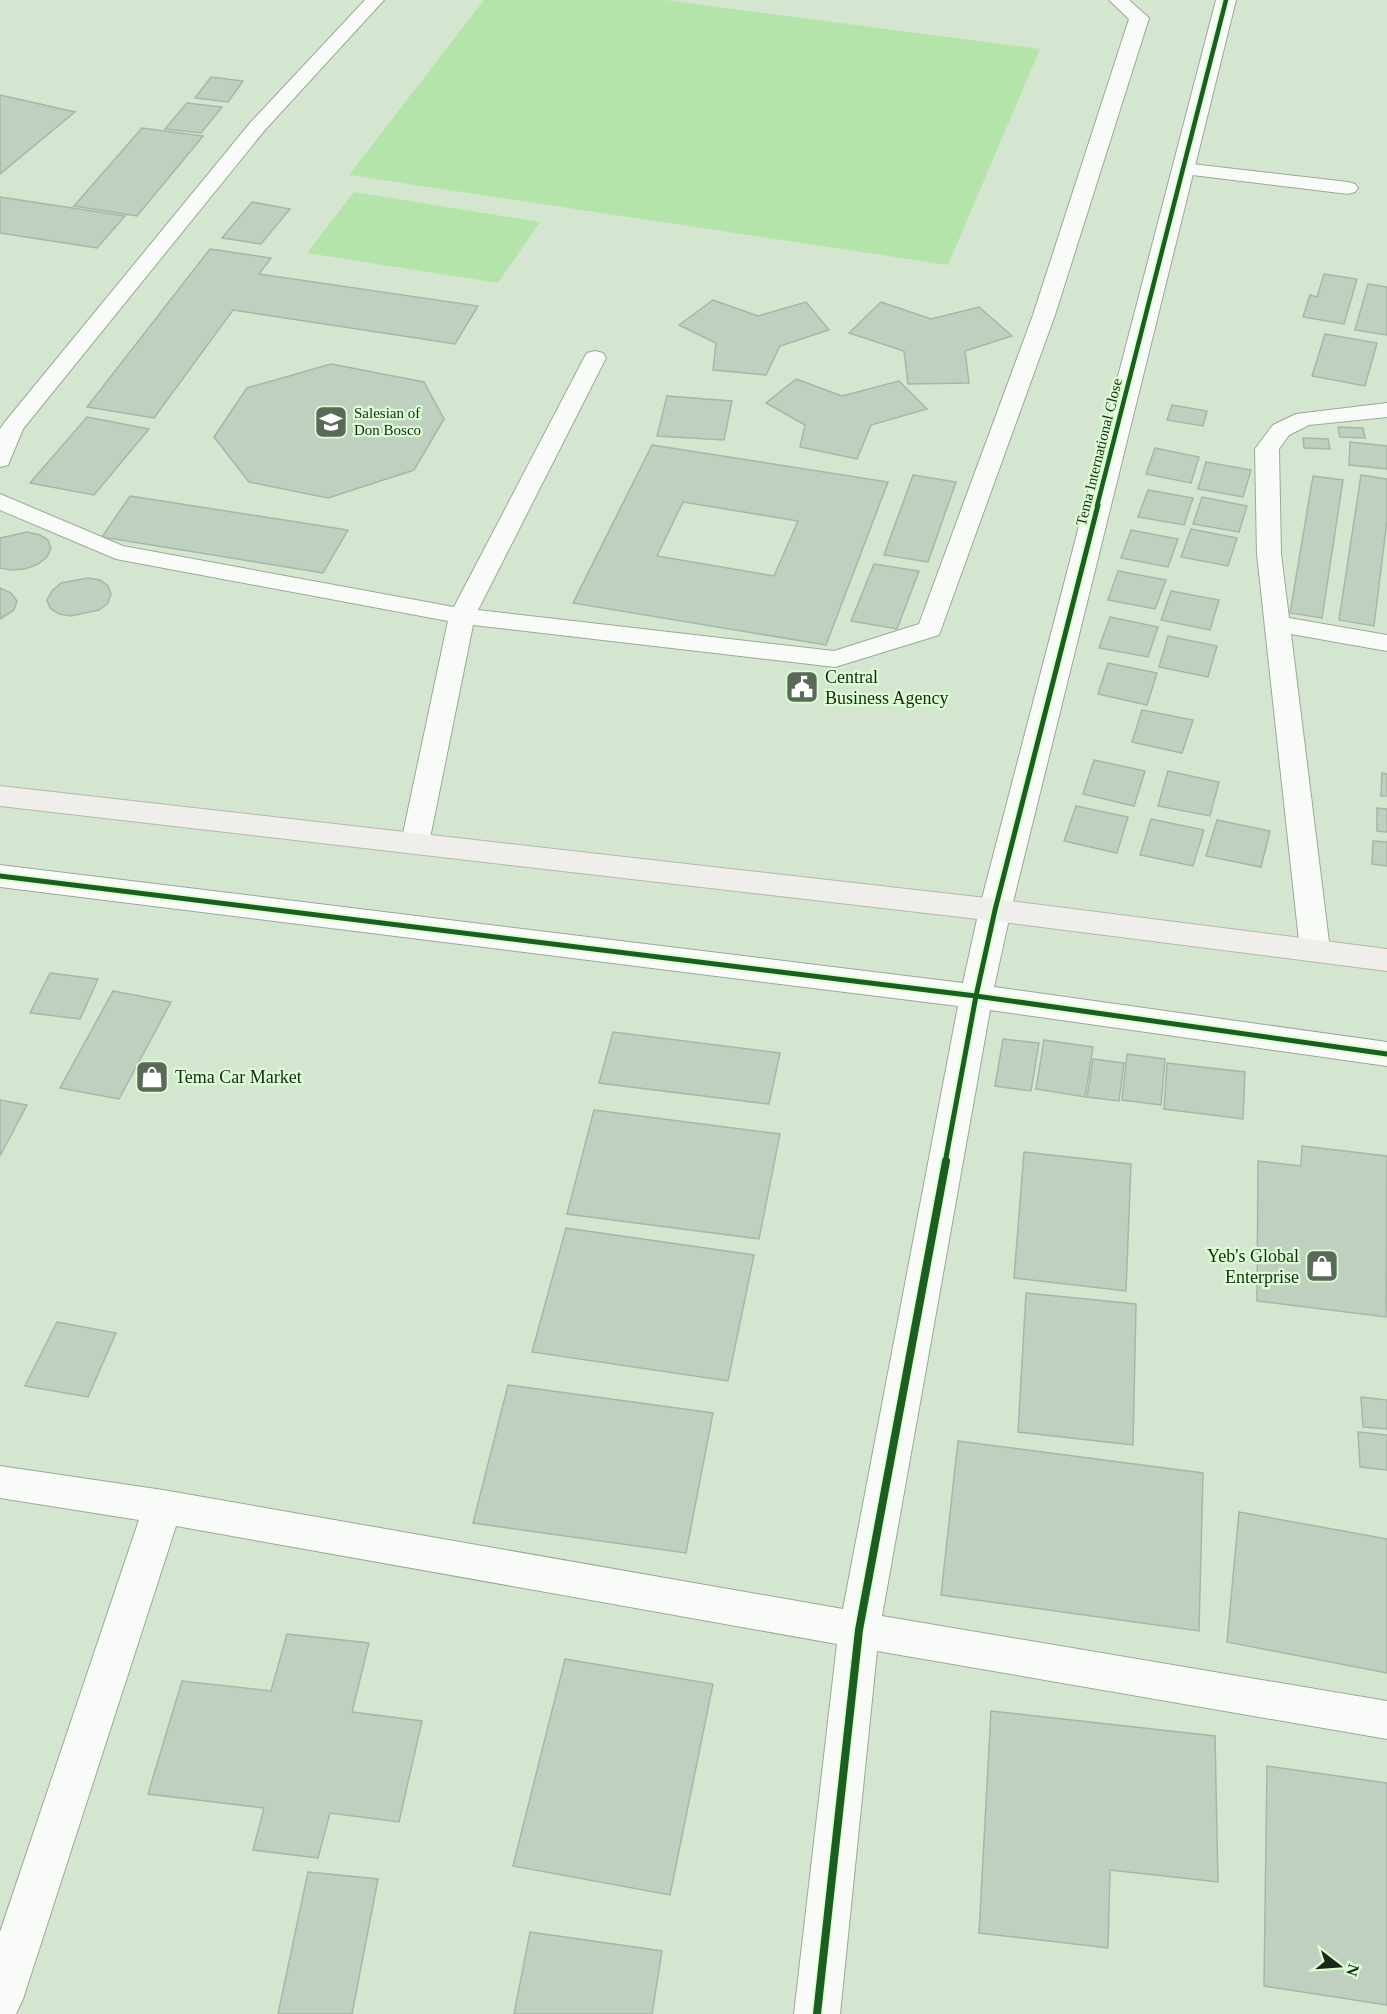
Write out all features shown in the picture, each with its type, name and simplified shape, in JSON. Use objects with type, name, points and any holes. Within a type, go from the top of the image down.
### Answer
[{"type":"highway","points":[[0,796],[995,910],[1387,960]]},
{"type":"street","name":"Tema International Close","points":[[817,2014],[860,1630],[976,996],[995,910],[1226,0]]},
{"type":"street","points":[[0,876],[976,996],[1387,1054]]},
{"type":"street","points":[[0,1482],[163,1507],[1387,1720]]},
{"type":"street","points":[[0,1999],[163,1507]]},
{"type":"lane","points":[[0,460],[12,428],[257,127],[375,0]]},
{"type":"lane","points":[[0,501],[117,552],[462,616],[835,659],[930,629],[1044,315],[1139,18],[1118,0]]},
{"type":"lane","points":[[1182,169],[1348,188]]},
{"type":"lane","points":[[415,843],[462,616],[595,358]]},
{"type":"lane","points":[[1315,950],[1269,554],[1267,449],[1281,430],[1305,419],[1387,410]]},
{"type":"lane","points":[[1278,624],[1387,643]]},
{"type":"green space","points":[[484,0],[665,0],[1040,49],[948,265],[349,175]]},
{"type":"green space","points":[[354,192],[540,222],[498,283],[307,253]]},
{"type":"building","points":[[211,77],[243,81],[228,102],[195,98]]},
{"type":"building","points":[[0,95],[75,112],[0,174]]},
{"type":"building","points":[[187,103],[222,107],[201,133],[165,129]]},
{"type":"building","points":[[142,128],[203,136],[137,216],[74,206]]},
{"type":"building","points":[[0,197],[125,216],[97,248],[0,233]]},
{"type":"building","points":[[252,202],[290,209],[261,244],[222,238]]},
{"type":"building","points":[[210,249],[271,258],[259,274],[478,306],[455,344],[233,310],[154,418],[87,407]]},
{"type":"building","points":[[1324,274],[1357,279],[1344,324],[1303,317],[1310,295],[1317,297]]},
{"type":"building","points":[[1368,284],[1387,287],[1387,335],[1355,330]]},
{"type":"building","points":[[713,300],[758,316],[806,302],[829,330],[780,346],[766,375],[713,370],[716,343],[679,325]]},
{"type":"building","points":[[881,302],[931,319],[979,307],[1012,336],[965,351],[969,383],[908,384],[904,351],[849,333]]},
{"type":"building","points":[[1325,334],[1377,343],[1365,386],[1312,376]]},
{"type":"building","points":[[331,364],[424,382],[444,419],[414,470],[328,498],[249,482],[214,437],[247,388]]},
{"type":"building","points":[[796,379],[842,396],[899,381],[927,409],[871,425],[857,459],[800,447],[805,425],[766,403]]},
{"type":"building","points":[[667,396],[732,401],[724,440],[657,436]]},
{"type":"building","points":[[1172,405],[1207,411],[1203,426],[1167,420]]},
{"type":"building","points":[[87,417],[149,429],[94,495],[30,483]]},
{"type":"building","points":[[1338,427],[1363,428],[1365,438],[1340,437]]},
{"type":"building","points":[[1303,438],[1328,439],[1330,449],[1304,448]]},
{"type":"building","points":[[1350,442],[1387,446],[1387,469],[1349,465]]},
{"type":"building","points":[[652,445],[888,482],[826,645],[573,603]],"holes":[[[683,502],[798,521],[774,576],[657,556]]]},
{"type":"building","points":[[1155,448],[1199,457],[1191,483],[1146,474]]},
{"type":"building","points":[[1206,462],[1251,470],[1243,497],[1198,489]]},
{"type":"building","points":[[913,475],[956,482],[928,562],[884,555]]},
{"type":"building","points":[[1361,475],[1387,479],[1387,520],[1374,626],[1339,620]]},
{"type":"building","points":[[1313,476],[1343,480],[1322,618],[1290,613]]},
{"type":"building","points":[[1148,490],[1193,498],[1184,525],[1138,517]]},
{"type":"building","points":[[130,496],[348,530],[323,573],[102,537]]},
{"type":"building","points":[[1202,497],[1247,506],[1239,532],[1193,524]]},
{"type":"building","points":[[1191,529],[1237,538],[1228,566],[1181,557]]},
{"type":"building","points":[[1131,530],[1178,539],[1168,567],[1121,558]]},
{"type":"building","points":[[27,532],[40,535],[48,540],[51,548],[47,557],[38,564],[25,569],[0,568],[0,538]]},
{"type":"building","points":[[874,564],[919,571],[897,629],[851,621]]},
{"type":"building","points":[[1118,571],[1166,580],[1155,609],[1108,600]]},
{"type":"building","points":[[88,578],[100,580],[108,586],[111,594],[108,603],[99,610],[71,616],[59,614],[50,608],[47,600],[52,591],[61,583]]},
{"type":"building","points":[[0,588],[11,593],[17,601],[14,610],[0,619]]},
{"type":"building","points":[[1171,591],[1219,600],[1210,630],[1161,620]]},
{"type":"building","points":[[1110,617],[1158,627],[1148,657],[1099,648]]},
{"type":"building","points":[[1168,636],[1217,646],[1208,677],[1159,667]]},
{"type":"building","points":[[1108,663],[1157,673],[1147,705],[1098,694]]},
{"type":"building","points":[[1142,710],[1193,720],[1182,753],[1132,742]]},
{"type":"building","points":[[1094,760],[1145,771],[1134,806],[1083,794]]},
{"type":"building","points":[[1168,771],[1219,782],[1210,816],[1158,806]]},
{"type":"building","points":[[1382,773],[1387,774],[1387,796],[1381,796]]},
{"type":"building","points":[[1076,806],[1128,817],[1117,853],[1064,841]]},
{"type":"building","points":[[1377,808],[1387,809],[1387,832],[1377,831]]},
{"type":"building","points":[[1151,819],[1204,830],[1193,866],[1140,855]]},
{"type":"building","points":[[1217,820],[1270,831],[1261,867],[1206,856]]},
{"type":"building","points":[[1373,841],[1387,842],[1387,866],[1372,864]]},
{"type":"building","points":[[50,973],[98,979],[80,1019],[30,1013]]},
{"type":"building","points":[[113,991],[171,1002],[119,1099],[60,1088]]},
{"type":"building","points":[[613,1032],[780,1053],[769,1104],[599,1083]]},
{"type":"building","points":[[1003,1039],[1039,1043],[1031,1091],[995,1086]]},
{"type":"building","points":[[1044,1040],[1093,1047],[1085,1097],[1036,1089]]},
{"type":"building","points":[[1127,1054],[1165,1059],[1161,1105],[1122,1100]]},
{"type":"building","points":[[1093,1059],[1124,1063],[1119,1101],[1087,1097]]},
{"type":"building","points":[[1167,1063],[1245,1072],[1243,1119],[1164,1109]]},
{"type":"building","points":[[0,1100],[27,1105],[0,1156]]},
{"type":"building","points":[[594,1110],[780,1134],[759,1239],[567,1214]]},
{"type":"building","points":[[1302,1146],[1387,1156],[1386,1317],[1257,1301],[1258,1161],[1301,1166]]},
{"type":"building","points":[[1024,1152],[1131,1164],[1126,1291],[1014,1278]]},
{"type":"building","points":[[566,1228],[754,1255],[728,1381],[532,1352]]},
{"type":"building","points":[[1026,1293],[1136,1304],[1133,1445],[1018,1432]]},
{"type":"building","points":[[57,1322],[116,1333],[88,1397],[25,1386]]},
{"type":"building","points":[[508,1385],[713,1413],[686,1553],[473,1523]]},
{"type":"building","points":[[1361,1397],[1387,1400],[1387,1429],[1363,1427]]},
{"type":"building","points":[[1358,1432],[1387,1435],[1387,1470],[1360,1467]]},
{"type":"building","points":[[958,1441],[1203,1473],[1199,1631],[941,1595]]},
{"type":"building","points":[[1239,1512],[1387,1539],[1387,1673],[1227,1642]]},
{"type":"building","points":[[287,1634],[369,1643],[352,1712],[422,1721],[399,1822],[330,1813],[318,1858],[253,1850],[264,1808],[148,1794],[182,1681],[271,1691]]},
{"type":"building","points":[[565,1659],[713,1684],[670,1895],[513,1866]]},
{"type":"building","points":[[991,1711],[1215,1736],[1218,1882],[1110,1870],[1108,1948],[979,1933]]},
{"type":"building","points":[[1267,1766],[1387,1783],[1387,2005],[1264,1986]]},
{"type":"building","points":[[308,1872],[378,1879],[352,2014],[278,2014]]},
{"type":"building","points":[[530,1932],[662,1951],[652,2014],[514,2014]]},
{"type":"cycle path","points":[[0,876],[976,996],[995,910],[1226,0]]},
{"type":"cycle path","points":[[817,2014],[859,1630],[976,996],[1387,1054]]},
{"type":"place","name":"Salesian of Don Bosco","points":[[331,422]]},
{"type":"place","name":"Central Business Agency","points":[[802,687]]},
{"type":"place","name":"Tema Car Market","points":[[152,1077]]},
{"type":"place","name":"Yeb's Global Enterprise","points":[[1322,1266]]}]
